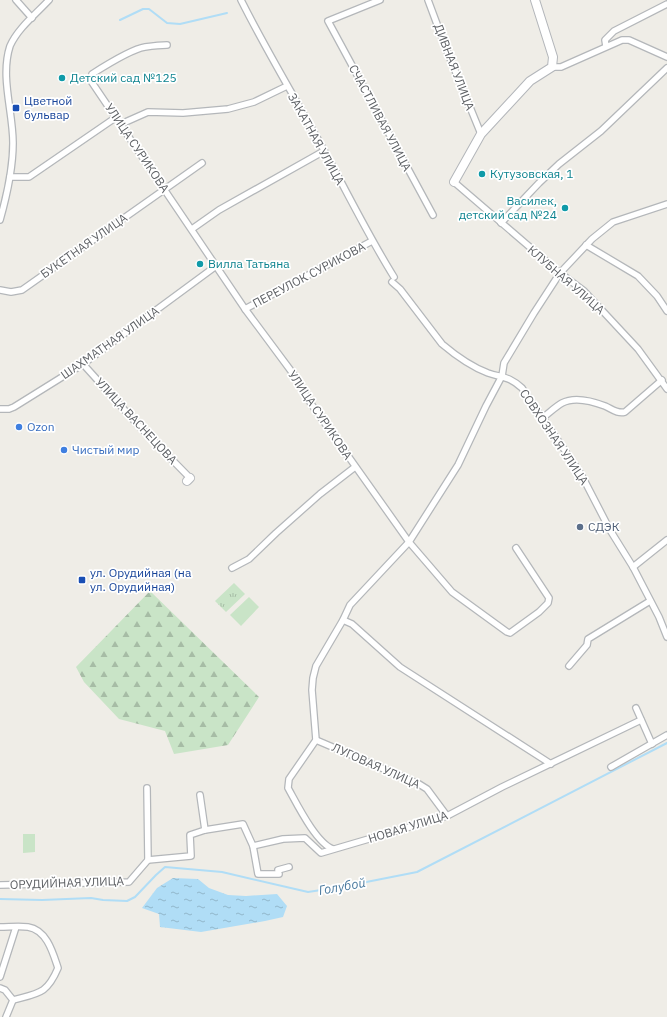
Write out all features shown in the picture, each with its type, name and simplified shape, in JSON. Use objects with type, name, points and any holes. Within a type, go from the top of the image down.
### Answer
[{"type":"street","points":[[16,0],[32,18]]},
{"type":"street","points":[[0,220],[10,177],[13,141],[4,72],[6,58],[10,46],[17,34],[49,0]]},
{"type":"street","name":"ЗАКАТНАЯ УЛИЦА","points":[[241,0],[393,280]]},
{"type":"street","name":"СЧАСТЛИВАЯ УЛИЦА","points":[[380,0],[328,21],[433,215]]},
{"type":"street","name":"ДИВНАЯ УЛИЦА","points":[[428,0],[481,134]]},
{"type":"street","points":[[534,0],[553,57],[552,67]]},
{"type":"street","points":[[606,46],[605,40],[614,31],[667,4]]},
{"type":"street","points":[[454,182],[481,134],[530,81],[552,67],[561,67],[622,40],[629,40],[667,57]]},
{"type":"street","name":"УЛИЦА СУРИКОВА","points":[[166,45],[143,47],[130,53],[102,67],[92,74],[91,81],[245,309],[297,379],[307,398],[409,542],[452,592],[510,633],[539,612],[548,603],[549,598],[516,548]]},
{"type":"street","points":[[501,223],[554,169],[601,131],[667,68]]},
{"type":"street","points":[[121,124],[148,112],[189,112],[228,109],[254,102],[287,86]]},
{"type":"street","points":[[10,177],[28,177],[115,118]]},
{"type":"street","points":[[192,229],[220,210],[324,151]]},
{"type":"street","name":"БУКЕТНАЯ УЛИЦА","points":[[0,290],[11,292],[22,290],[202,163]]},
{"type":"street","name":"КЛУБНАЯ УЛИЦА","points":[[454,182],[584,292],[638,349],[662,380],[667,389]]},
{"type":"street","points":[[333,849],[322,843],[288,788],[289,779],[316,740],[312,690],[316,666],[350,605],[409,542],[458,466],[502,376],[504,363],[560,273],[592,238],[613,222],[667,204]]},
{"type":"street","name":"ПЕРЕУЛОК СУРИКОВА","points":[[245,309],[372,240]]},
{"type":"street","points":[[586,245],[638,276],[657,296],[667,311]]},
{"type":"street","name":"ШАХМАТНАЯ УЛИЦА","points":[[0,409],[9,409],[14,407],[83,364],[216,266]]},
{"type":"street","name":"СОВХОЗНАЯ УЛИЦА","points":[[393,280],[446,347],[461,358],[487,372],[513,380],[522,388],[581,474],[610,530],[633,567],[659,617],[667,637]]},
{"type":"street","name":"УЛИЦА ВАСНЕЦОВА","points":[[83,364],[188,480]]},
{"type":"street","points":[[542,418],[562,403],[572,399],[584,400],[620,413],[625,412],[662,380]]},
{"type":"street","points":[[232,568],[249,559],[320,494],[355,467]]},
{"type":"street","points":[[633,567],[667,540]]},
{"type":"street","points":[[569,666],[587,645],[588,639],[650,601]]},
{"type":"street","points":[[343,620],[352,624],[400,667],[551,764]]},
{"type":"street","points":[[636,708],[652,744]]},
{"type":"street","name":"НОВАЯ УЛИЦА","points":[[333,849],[447,816],[502,787],[641,720]]},
{"type":"street","points":[[610,767],[667,735]]},
{"type":"street","name":"ЛУГОВАЯ УЛИЦА","points":[[316,740],[427,789],[447,816]]},
{"type":"street","points":[[147,788],[148,860],[192,856],[190,835],[205,830],[243,824],[253,846],[258,874],[279,874],[278,870],[289,867]]},
{"type":"street","points":[[200,795],[205,830]]},
{"type":"street","points":[[253,846],[283,839],[305,838],[321,852],[333,849]]},
{"type":"street","name":"ОРУДИЙНАЯ УЛИЦА","points":[[0,885],[129,882],[148,860]]},
{"type":"street","points":[[0,927],[30,927],[44,936],[51,949],[58,968],[53,980],[43,991],[13,1000]]},
{"type":"street","points":[[0,977],[16,927]]},
{"type":"street","points":[[0,988],[5,990],[13,1000]]},
{"type":"street","points":[[6,1017],[13,1000]]},
{"type":"green space","points":[[234,583],[245,594],[226,612],[215,601]]},
{"type":"green space","points":[[150,591],[259,697],[228,745],[174,754],[165,731],[119,719],[84,682],[76,667]]},
{"type":"green space","points":[[249,597],[259,607],[241,626],[230,615]]},
{"type":"green space","points":[[23,834],[35,834],[35,852],[23,853]]},
{"type":"water","points":[[173,878],[198,879],[209,888],[228,895],[246,896],[277,894],[287,906],[283,917],[201,932],[160,927],[159,914],[142,908],[157,888]]},
{"type":"waterway","points":[[120,20],[143,9],[149,9],[167,23],[180,24],[227,13]]},
{"type":"waterway","name":"Голубой","points":[[0,899],[42,900],[91,898],[127,901],[135,897],[165,867],[222,872],[308,892],[417,872],[667,743]]},
{"type":"place","name":"Детский сад №125","points":[[62,78]]},
{"type":"place","name":"Цветной бульвар","points":[[16,108]]},
{"type":"place","name":"Кутузовская, 1","points":[[482,174]]},
{"type":"place","name":"Василек, детский сад №24","points":[[565,208]]},
{"type":"place","name":"Вилла Татьяна","points":[[200,264]]},
{"type":"place","name":"Ozon","points":[[19,427]]},
{"type":"place","name":"Чистый мир","points":[[64,450]]},
{"type":"place","name":"СДЭК","points":[[580,527]]},
{"type":"place","name":"ул. Орудийная (на ул. Орудийная)","points":[[82,580]]}]
